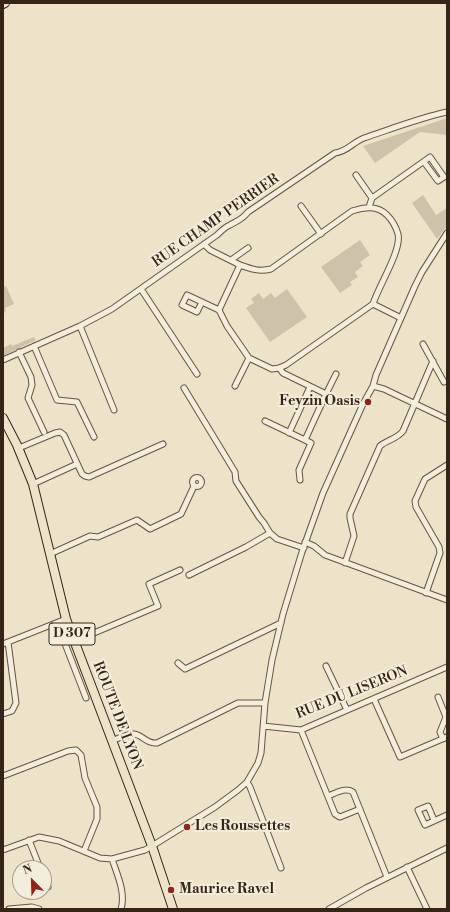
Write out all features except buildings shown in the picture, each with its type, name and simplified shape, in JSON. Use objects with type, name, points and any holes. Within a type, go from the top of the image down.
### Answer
[{"type":"main road","name":"ROUTE DE LYON","points":[[3,418],[19,448],[33,484],[66,619],[152,846],[173,909]]},
{"type":"street","name":"RUE CHAMP PERRIER","points":[[3,360],[80,326],[112,309],[230,224],[235,223],[248,212],[326,158],[341,153],[350,148],[355,142],[364,138],[447,112]]},
{"type":"street","points":[[369,207],[372,198],[430,157],[444,177],[438,181],[424,162]]},
{"type":"street","points":[[356,175],[372,198]]},
{"type":"street","points":[[301,206],[321,234]]},
{"type":"street","points":[[202,302],[219,310],[227,326],[249,358],[272,368],[279,368],[286,365],[372,304],[397,250],[398,235],[392,221],[385,213],[377,208],[369,207],[352,211],[271,269],[264,271],[255,270],[240,265],[210,250],[204,244]]},
{"type":"street","points":[[3,850],[38,837],[59,841],[100,858],[112,859],[145,850],[215,807],[238,790],[246,782],[258,763],[262,748],[265,703],[272,660],[281,623],[304,545],[324,493],[363,404],[373,386],[376,375],[422,272],[447,233]]},
{"type":"street","points":[[231,260],[248,248]]},
{"type":"street","points":[[219,310],[240,265]]},
{"type":"street","points":[[141,289],[198,374]]},
{"type":"street","points":[[372,304],[401,318]]},
{"type":"street","points":[[80,326],[114,410]]},
{"type":"street","points":[[423,344],[444,382]]},
{"type":"street","points":[[34,346],[57,400],[77,402],[94,438]]},
{"type":"street","points":[[19,352],[31,377],[32,385],[28,398],[44,432]]},
{"type":"street","points":[[234,386],[249,358]]},
{"type":"street","points":[[345,563],[354,536],[350,514],[380,446],[384,442],[401,434],[433,361]]},
{"type":"street","points":[[279,368],[283,373],[326,394]]},
{"type":"street","points":[[305,440],[336,374]]},
{"type":"street","points":[[373,386],[447,419]]},
{"type":"street","points":[[289,432],[310,387]]},
{"type":"street","points":[[184,388],[235,472],[236,481],[270,533],[277,539],[314,546],[325,555],[447,600]]},
{"type":"street","points":[[265,421],[311,443],[299,470],[300,480]]},
{"type":"street","points":[[19,448],[54,433],[60,432],[64,435],[82,474],[89,477],[163,444]]},
{"type":"street","points":[[33,484],[77,464]]},
{"type":"street","points":[[426,592],[440,553],[439,547],[416,507],[415,501],[425,479],[447,465]]},
{"type":"street","points":[[50,554],[90,536],[98,537],[137,520],[150,529],[181,514],[194,486]]},
{"type":"street","points":[[188,575],[246,547],[270,533]]},
{"type":"street","points":[[75,642],[158,606],[149,584],[180,570]]},
{"type":"street","points":[[3,714],[12,711],[16,703],[5,643],[66,619]]},
{"type":"street","points":[[57,623],[86,698]]},
{"type":"street","points":[[178,663],[185,669],[281,623]]},
{"type":"street","points":[[326,666],[347,710]]},
{"type":"street","name":"RUE DU LISERON","points":[[263,726],[301,730],[447,667]]},
{"type":"street","points":[[374,699],[400,757],[445,738],[440,732],[446,717],[438,697]]},
{"type":"street","points":[[112,741],[133,734],[138,735],[149,743],[157,743],[238,703],[265,703]]},
{"type":"street","points":[[301,730],[334,814],[340,817],[360,809]]},
{"type":"street","points":[[3,776],[68,750],[76,750],[81,755],[86,778],[97,807],[97,819],[84,851]]},
{"type":"street","points":[[246,782],[250,787],[281,868]]},
{"type":"street","points":[[328,796],[344,790],[353,792],[387,877]]},
{"type":"street","points":[[434,820],[447,815]]},
{"type":"street","points":[[29,840],[37,860]]},
{"type":"street","points":[[329,909],[387,877],[447,848]]},
{"type":"street","points":[[112,859],[123,902],[121,909]]},
{"type":"street","points":[[407,867],[427,909]]},
{"type":"street","points":[[10,909],[32,907],[39,909]]},
{"type":"shaded area","points":[[447,119],[447,135],[420,132],[375,163],[363,146]]},
{"type":"shaded area","points":[[423,195],[436,215],[447,208],[447,226],[437,239],[412,203]]},
{"type":"shaded area","points":[[360,240],[370,255],[360,262],[363,266],[355,272],[358,277],[350,282],[352,285],[340,293],[321,267]]},
{"type":"shaded area","points":[[6,286],[14,304],[5,308],[5,313],[3,308],[3,287]]},
{"type":"shaded area","points":[[287,289],[307,317],[270,342],[246,308],[254,303],[251,299],[259,293],[263,299],[271,293],[275,298]]},
{"type":"shaded area","points":[[34,337],[36,340],[3,356],[3,348]]},
{"type":"place","name":"Feyzin Oasis","points":[[368,402]]},
{"type":"place","name":"Les Roussettes","points":[[187,827]]},
{"type":"place","name":"Maurice Ravel","points":[[171,890]]}]
